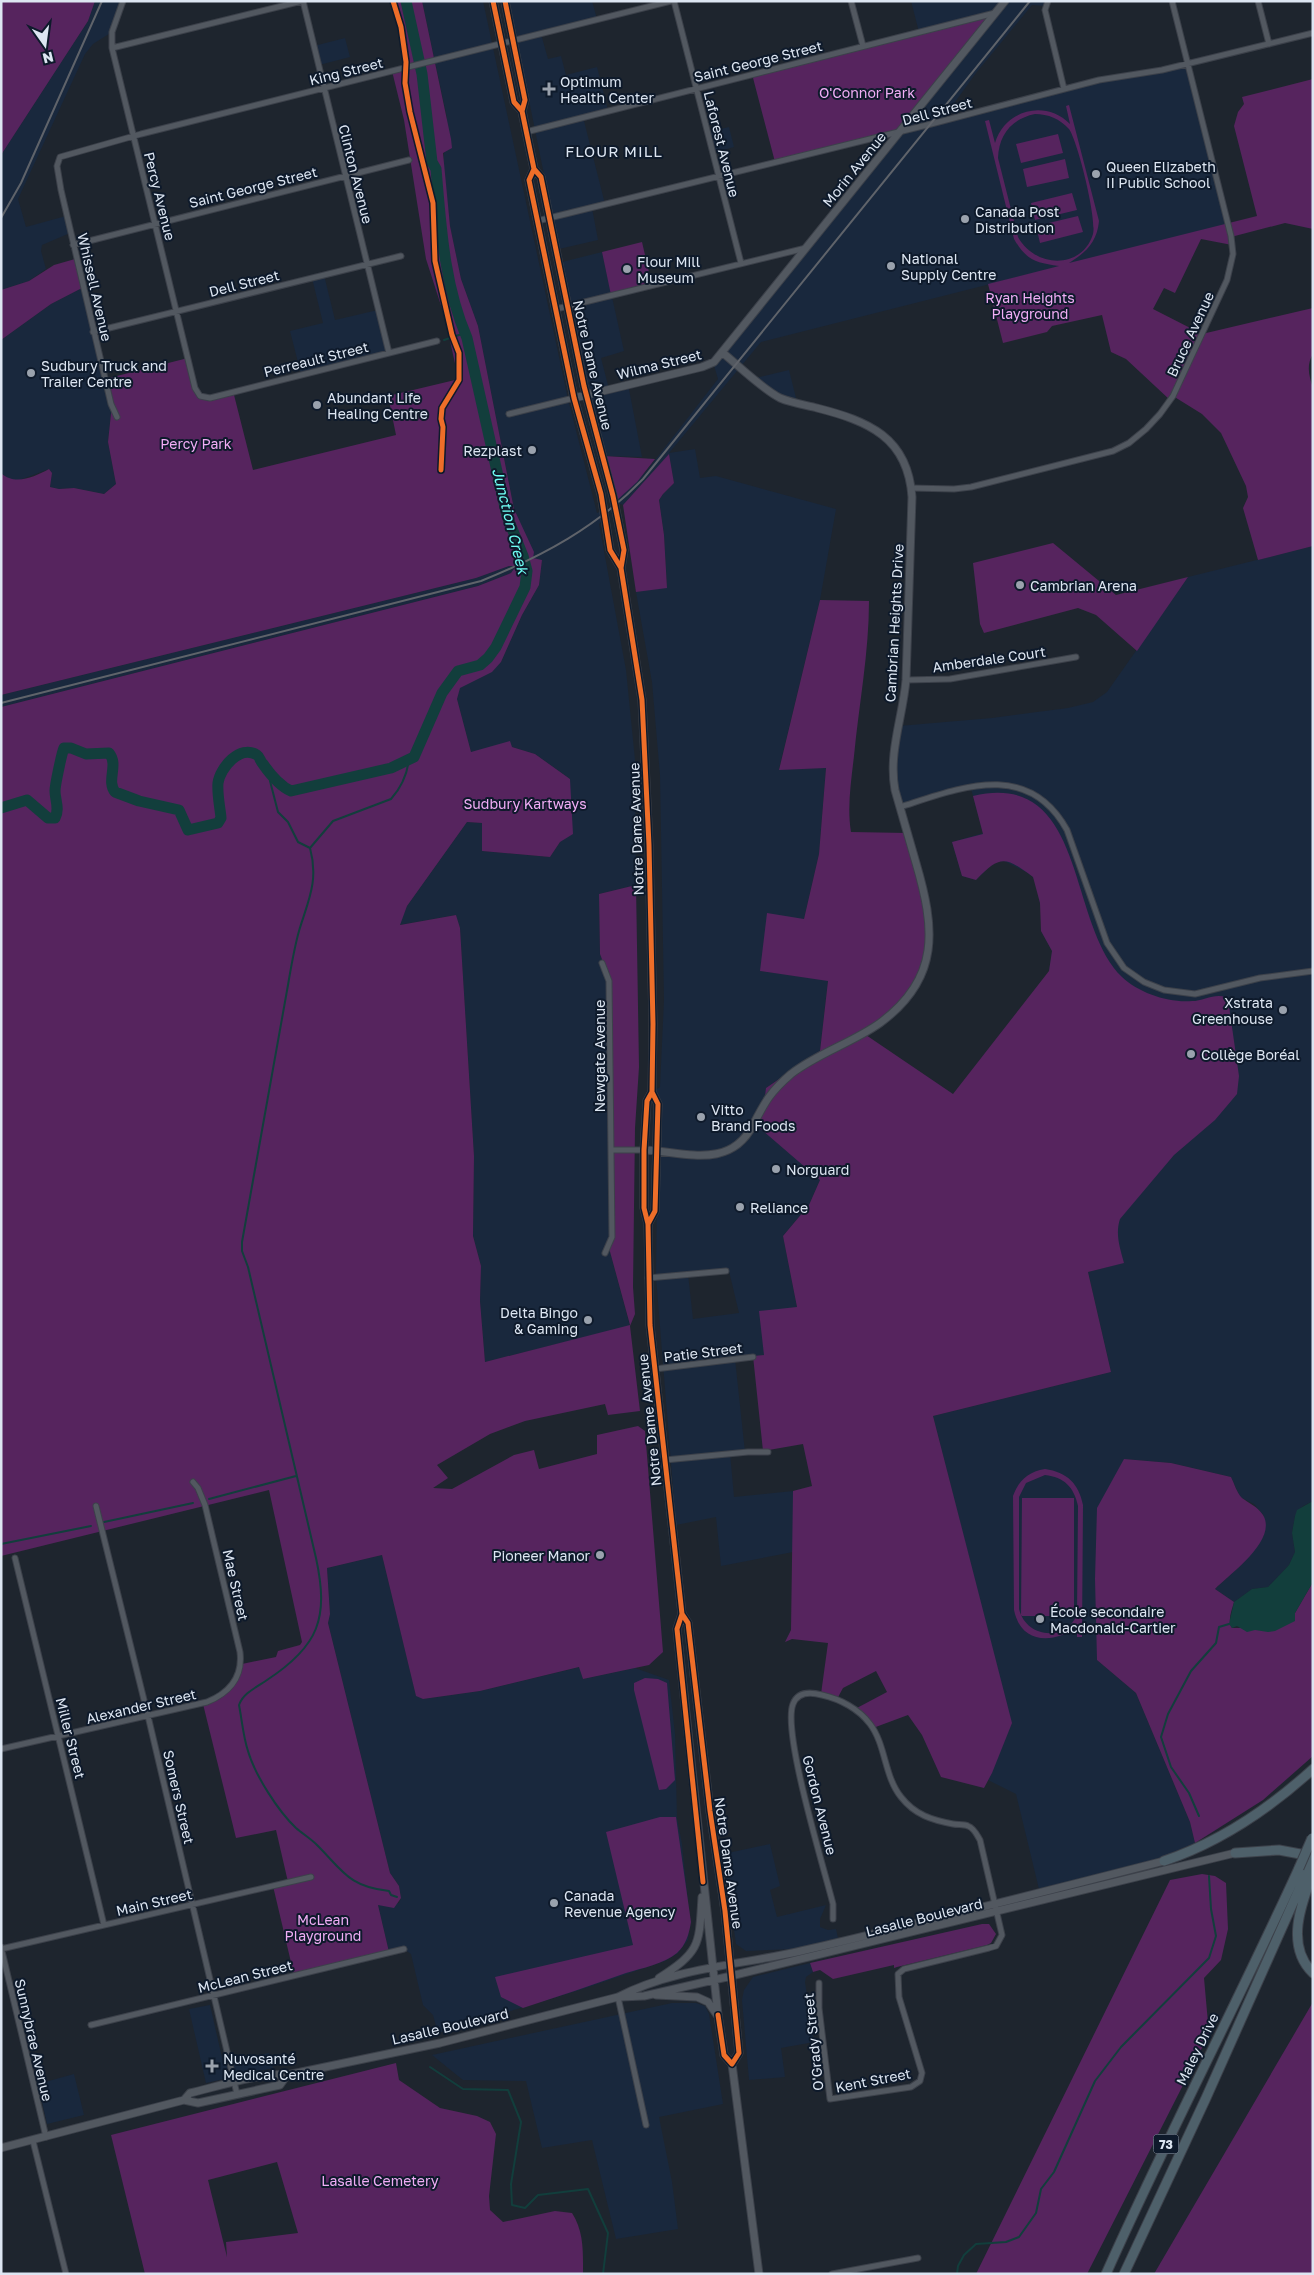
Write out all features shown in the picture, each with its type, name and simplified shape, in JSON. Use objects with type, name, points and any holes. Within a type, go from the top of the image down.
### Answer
[{"type":"highway","points":[[1164,1861],[1184,1854],[1244,1823],[1290,1790],[1313,1769]]},
{"type":"highway","name":"Maley Drive","points":[[1106,2274],[1161,2155],[1261,1952],[1308,1871],[1312,1838]]},
{"type":"highway","points":[[1235,1853],[1279,1850],[1313,1857]]},
{"type":"highway","name":"Maley Drive","points":[[1124,2274],[1206,2098],[1313,1857]]},
{"type":"highway","points":[[1308,1871],[1297,1936],[1302,1957],[1313,1973]]},
{"type":"main road","name":"Notre Dame Avenue","points":[[493,1],[514,102],[522,111]]},
{"type":"main road","name":"Notre Dame Avenue","points":[[505,1],[525,100],[522,111],[534,169],[541,178],[586,395],[615,506],[624,550],[621,568],[642,700],[648,802],[653,1024],[652,1092],[658,1104],[655,1211],[648,1224]]},
{"type":"main road","name":"Morin Avenue","points":[[723,353],[1005,1]]},
{"type":"main road","name":"Notre Dame Avenue","points":[[534,169],[529,180],[574,398],[601,494],[610,550],[621,568]]},
{"type":"main road","name":"Cambrian Heights Drive","points":[[644,1150],[707,1155],[722,1154],[735,1148],[749,1134],[770,1092],[778,1085],[814,1059],[877,1025],[904,1002],[913,989],[926,957],[930,928],[928,906],[894,783],[893,762],[905,701],[906,680],[911,488],[904,465],[897,450],[876,429],[854,418],[780,397],[723,353]]},
{"type":"main road","name":"Wilma Street","points":[[574,398],[702,367],[714,362],[723,353]]},
{"type":"main road","name":"Notre Dame Avenue","points":[[652,1092],[647,1101],[644,1150],[644,1208],[648,1224],[650,1325],[682,1614],[677,1629],[718,2015],[724,2055],[732,2064],[759,2274]]},
{"type":"main road","name":"Notre Dame Avenue","points":[[682,1614],[688,1623],[710,1811],[725,1911],[739,2053],[732,2064]]},
{"type":"main road","name":"Lasalle Boulevard","points":[[184,2100],[190,2093],[276,2074],[287,2076],[440,2043],[618,1997],[651,1994],[715,1980],[1235,1853]]},
{"type":"main road","name":"Lasalle Boulevard","points":[[618,1997],[642,1984],[714,1967],[810,1948],[1164,1861]]},
{"type":"main road","points":[[652,1982],[683,1962],[693,1951],[699,1937],[703,1882]]},
{"type":"main road","points":[[651,1994],[697,1997],[708,2002],[718,2015]]},
{"type":"main road","name":"Lasalle Boulevard","points":[[1,2148],[46,2138],[184,2100],[198,2103],[280,2084],[287,2076]]},
{"type":"street","name":"Percy Avenue","points":[[123,1],[112,32],[112,48],[195,388],[200,396]]},
{"type":"street","points":[[112,48],[302,1]]},
{"type":"street","name":"Clinton Avenue","points":[[302,1],[389,353]]},
{"type":"street","name":"King Street","points":[[58,160],[64,155],[134,136],[670,1]]},
{"type":"street","name":"Laforest Avenue","points":[[674,1],[741,263]]},
{"type":"street","points":[[851,1],[863,46]]},
{"type":"street","name":"Bruce Avenue","points":[[911,488],[961,488],[1113,451],[1138,436],[1167,406],[1228,280],[1233,254],[1232,236],[1172,1]]},
{"type":"street","points":[[1258,1],[1269,44]]},
{"type":"street","points":[[1047,4],[1064,89]]},
{"type":"street","name":"Saint George Street","points":[[526,132],[995,14]]},
{"type":"street","name":"Dell Street","points":[[537,220],[719,177],[1099,80],[1150,73],[1313,33]]},
{"type":"street","name":"Whissell Avenue","points":[[58,160],[61,190],[73,245],[111,404],[117,417]]},
{"type":"street","name":"Saint George Street","points":[[73,245],[409,160]]},
{"type":"street","points":[[556,309],[808,247]]},
{"type":"street","name":"Dell Street","points":[[93,332],[401,256]]},
{"type":"street","name":"Perreault Street","points":[[200,396],[210,398],[437,341]]},
{"type":"street","name":"Wilma Street","points":[[509,414],[574,398]]},
{"type":"street","name":"Amberdale Court","points":[[906,680],[950,679],[1076,658]]},
{"type":"street","points":[[900,807],[965,787],[995,783],[1027,791],[1046,802],[1067,830],[1110,950],[1132,975],[1153,987],[1174,992],[1196,994],[1260,978],[1313,971]]},
{"type":"street","name":"Newgate Avenue","points":[[602,963],[609,981],[612,1237],[605,1253]]},
{"type":"street","points":[[610,1150],[644,1150]]},
{"type":"street","points":[[648,1278],[726,1272]]},
{"type":"street","name":"Patie Street","points":[[655,1369],[753,1357]]},
{"type":"street","points":[[665,1460],[748,1452],[768,1452]]},
{"type":"street","name":"Mae Street","points":[[193,1482],[198,1488],[205,1505],[240,1652],[241,1668],[238,1677],[226,1692]]},
{"type":"street","name":"Somers Street","points":[[96,1506],[148,1716],[237,2094]]},
{"type":"street","name":"Miller Street","points":[[15,1558],[104,1925]]},
{"type":"street","name":"Alexander Street","points":[[1,1749],[207,1702],[226,1692]]},
{"type":"street","name":"Gordon Avenue","points":[[833,1919],[834,1904],[794,1752],[792,1710],[798,1696],[808,1693],[833,1698],[855,1709],[870,1724],[875,1732],[894,1786],[909,1806],[923,1816],[968,1826],[976,1832],[980,1840],[995,1902]]},
{"type":"street","name":"Main Street","points":[[1,1948],[310,1877]]},
{"type":"street","points":[[995,1902],[998,1912]]},
{"type":"street","name":"Kent Street","points":[[830,2099],[911,2087],[920,2081],[922,2073],[897,1987],[898,1974],[904,1969],[996,1946],[1002,1935],[998,1912]]},
{"type":"street","name":"Sunnybrae Avenue","points":[[1,1948],[46,2138]]},
{"type":"street","name":"McLean Street","points":[[91,2025],[404,1949]]},
{"type":"street","name":"O'Grady Street","points":[[819,1983],[819,2008],[830,2099]]},
{"type":"street","points":[[618,1997],[646,2125]]},
{"type":"street","points":[[33,2140],[66,2274]]},
{"type":"street","points":[[832,2274],[918,2258]]},
{"type":"shaded area","points":[[95,1],[123,1],[112,32],[93,44],[85,54],[18,199],[26,227],[66,216],[70,233],[42,245],[41,251],[46,269],[29,281],[1,290],[1,155],[88,21]]},
{"type":"shaded area","points":[[422,1],[483,1],[568,399],[597,513],[603,510],[605,519],[599,524],[626,670],[635,760],[636,885],[599,894],[600,954],[607,973],[613,1237],[609,1248],[630,1326],[485,1362],[480,1301],[481,1266],[473,1236],[474,1156],[460,928],[456,915],[399,925],[407,906],[467,822],[482,823],[482,851],[550,857],[560,842],[568,836],[570,779],[535,754],[512,747],[471,752],[457,699],[459,688],[501,662],[522,615],[539,585],[542,560],[533,559],[514,509],[478,326],[461,279],[450,226],[443,166],[447,118]]},
{"type":"shaded area","points":[[509,1],[592,1],[597,19],[541,34],[548,59],[561,56],[566,75],[597,67],[608,110],[583,117],[605,204],[592,208],[598,240],[559,249]]},
{"type":"shaded area","points":[[911,1],[1048,1],[1045,6],[1032,5],[976,73],[942,120],[1063,88],[1188,64],[1228,224],[761,342],[669,453],[695,449],[700,478],[716,476],[836,509],[820,600],[779,769],[826,768],[819,854],[804,919],[761,971],[828,980],[820,1051],[766,1088],[820,1180],[809,1205],[783,1236],[797,1307],[764,1355],[735,1359],[745,1452],[730,1453],[734,1497],[793,1491],[793,1552],[721,1566],[716,1517],[676,1525],[656,1277],[658,1104],[652,1092],[660,1087],[664,1000],[660,775],[652,682],[636,592],[667,587],[664,535],[659,500],[674,483],[669,455],[623,505],[615,502],[645,473],[718,379],[713,362],[899,132],[919,32]],"holes":[[[729,1271],[739,1313],[693,1319],[688,1274]]]},
{"type":"shaded area","points":[[345,38],[350,57],[319,65],[314,46]]},
{"type":"shaded area","points":[[729,127],[734,147],[713,153],[708,132]]},
{"type":"shaded area","points":[[602,252],[624,351],[601,358],[609,389],[628,384],[642,457],[604,456],[568,306],[562,262]]},
{"type":"shaded area","points":[[324,275],[335,320],[378,310],[389,352],[301,374],[290,331],[323,323],[312,278]]},
{"type":"shaded area","points":[[82,288],[112,404],[108,442],[116,484],[104,494],[74,488],[59,489],[50,487],[52,473],[49,469],[17,481],[8,479],[1,473],[1,340],[51,304]]},
{"type":"shaded area","points":[[789,370],[797,402],[787,400],[756,378]]},
{"type":"shaded area","name":"Collège Boréal","points":[[1313,546],[1313,1501],[1303,1506],[1295,1516],[1292,1533],[1295,1552],[1289,1565],[1268,1587],[1252,1589],[1234,1602],[1215,1589],[1256,1548],[1264,1535],[1264,1516],[1254,1504],[1240,1497],[1231,1477],[1171,1463],[1124,1459],[1097,1660],[1136,1693],[1190,1822],[1195,1843],[1155,1860],[1039,1889],[1016,1794],[988,1780],[1011,1723],[933,1416],[1111,1372],[1088,1272],[1122,1263],[1049,971],[1052,951],[1041,931],[1042,914],[1036,884],[1033,877],[1004,861],[993,863],[976,880],[962,876],[952,842],[983,833],[970,785],[899,806],[895,791],[899,726],[992,718],[1068,708],[1093,702],[1107,692],[1188,577]]},
{"type":"shaded area","points":[[509,566],[517,566],[511,573],[478,586],[1,707],[1,695],[476,578]]},
{"type":"shaded area","points":[[1313,1501],[1313,1582],[1295,1613],[1295,1621],[1275,1631],[1268,1632],[1255,1630],[1247,1632],[1237,1626],[1232,1628],[1229,1624],[1234,1602],[1252,1589],[1268,1587],[1289,1565],[1295,1552],[1292,1533],[1297,1510]]},
{"type":"shaded area","points":[[382,1555],[416,1695],[423,1699],[480,1691],[580,1667],[583,1679],[635,1668],[669,1680],[675,1734],[677,1818],[682,1844],[690,1921],[688,1940],[678,1953],[665,1961],[580,1990],[438,2033],[433,2015],[423,2005],[411,1954],[404,1949],[389,1952],[378,1905],[399,1903],[401,1898],[399,1886],[390,1873],[328,1623],[330,1614],[327,1568]]},
{"type":"shaded area","points":[[770,1844],[780,1886],[770,1890],[777,1917],[826,1905],[820,1919],[820,1927],[828,1930],[836,1929],[838,1938],[794,1949],[746,1951],[736,1944],[723,1854]]},
{"type":"shaded area","points":[[810,1963],[813,1972],[806,1977],[805,1982],[814,2042],[781,2048],[785,2077],[749,2080],[742,2000],[744,1990],[753,1977]]},
{"type":"shaded area","points":[[672,2003],[696,2003],[705,2006],[709,2014],[723,2104],[659,2117],[672,2182],[678,2229],[616,2239],[592,2140],[542,2148],[526,2081],[463,2080],[432,2055]]},
{"type":"shaded area","points":[[210,2005],[223,2062],[269,2053],[273,2068],[206,2083],[189,2009]]},
{"type":"shaded area","points":[[74,2074],[84,2115],[47,2124],[38,2084]]},
{"type":"green space","points":[[1,1],[95,1],[88,21],[1,155]]},
{"type":"green space","points":[[392,1],[422,1],[451,139],[452,148],[443,153],[450,226],[461,279],[478,326],[514,509],[534,552],[533,558],[542,560],[539,585],[522,615],[501,662],[492,672],[460,688],[457,699],[471,752],[510,741],[512,747],[535,754],[570,779],[573,834],[560,842],[550,857],[482,851],[482,823],[467,822],[407,906],[400,925],[456,915],[460,928],[474,1156],[473,1236],[481,1266],[480,1301],[485,1362],[630,1325],[609,1248],[613,1237],[610,981],[600,954],[599,894],[636,885],[639,1067],[635,1128],[633,1287],[635,1314],[630,1326],[640,1411],[608,1415],[605,1404],[525,1421],[490,1434],[437,1465],[448,1478],[433,1488],[452,1489],[514,1455],[534,1450],[539,1469],[597,1454],[597,1435],[638,1426],[645,1431],[663,1652],[649,1665],[583,1679],[579,1667],[480,1691],[423,1699],[416,1696],[382,1555],[327,1568],[330,1614],[328,1623],[390,1873],[399,1886],[401,1898],[394,1908],[378,1905],[389,1952],[294,1975],[273,1886],[288,1882],[276,1830],[236,1838],[203,1704],[227,1692],[242,1664],[276,1657],[278,1651],[300,1645],[302,1642],[269,1490],[1,1556],[1,707],[478,586],[511,573],[516,566],[509,566],[476,578],[1,695],[1,473],[6,477],[18,480],[37,475],[49,469],[52,473],[50,487],[59,489],[74,488],[104,494],[116,484],[108,442],[112,404],[105,379],[188,358],[195,388],[205,397],[233,391],[253,470],[396,435],[388,396],[455,380],[456,368],[445,318],[426,259],[404,120],[392,71],[405,67],[399,26]]},
{"type":"green space","name":"O'Connor Park","points":[[995,13],[899,132],[775,162],[752,74]]},
{"type":"green space","name":"Ryan Heights Playground","points":[[1313,79],[1313,229],[1285,223],[1231,237],[1232,245],[1201,239],[1175,293],[1164,288],[1153,309],[1202,334],[1313,308],[1313,354],[1309,366],[1309,375],[1313,388],[1313,546],[1258,560],[1243,508],[1248,497],[1246,486],[1221,433],[1202,414],[1173,396],[1170,400],[1126,359],[1111,352],[1102,315],[1052,326],[1047,332],[1003,343],[988,284],[1059,266],[1038,262],[1027,256],[1014,239],[985,121],[989,120],[995,143],[1007,123],[1027,112],[1038,110],[1049,112],[1060,116],[1070,124],[1066,106],[1069,105],[1099,221],[1096,235],[1089,247],[1069,263],[1257,216],[1234,126],[1238,112],[1244,104],[1242,97]],"holes":[[[1040,114],[1058,120],[1069,129],[1086,181],[1092,213],[1093,234],[1087,246],[1079,254],[1069,259],[1058,261],[1035,255],[1018,237],[998,158],[1001,142],[1008,129],[1027,116]]]},
{"type":"green space","points":[[1058,134],[1063,153],[1021,163],[1016,144]]},
{"type":"green space","points":[[1065,159],[1069,178],[1027,187],[1023,169]]},
{"type":"green space","points":[[1072,193],[1077,210],[1035,220],[1031,203]]},
{"type":"green space","points":[[1078,216],[1083,232],[1040,243],[1036,226]]},
{"type":"green space","name":"Flour Mill Museum","points":[[642,242],[652,285],[611,295],[602,252]]},
{"type":"green space","points":[[75,259],[82,288],[51,304],[1,340],[1,290],[29,281],[54,265]]},
{"type":"green space","points":[[669,454],[674,483],[659,500],[664,535],[667,588],[636,592],[623,505]]},
{"type":"green space","points":[[604,456],[655,459],[637,482],[615,502]]},
{"type":"green space","points":[[1053,543],[1116,595],[1188,577],[1137,651],[1096,615],[1078,608],[984,633],[980,624],[973,563]]},
{"type":"green space","points":[[820,600],[869,601],[866,659],[850,794],[851,832],[907,833],[930,928],[922,970],[903,1001],[863,1033],[953,1094],[1049,971],[1052,951],[1041,931],[1040,903],[1033,877],[1016,865],[1003,861],[991,866],[976,880],[962,876],[952,842],[983,834],[973,796],[1010,794],[1037,805],[1056,827],[1070,856],[1091,922],[1104,953],[1122,977],[1137,988],[1164,999],[1196,1001],[1217,996],[1225,997],[1229,1006],[1239,1076],[1237,1094],[1215,1120],[1174,1155],[1120,1219],[1118,1236],[1124,1263],[1088,1272],[1111,1372],[933,1416],[1012,1723],[984,1788],[941,1777],[922,1735],[908,1715],[873,1728],[855,1709],[887,1692],[876,1671],[843,1688],[837,1699],[821,1694],[828,1643],[792,1639],[785,1642],[791,1630],[793,1491],[812,1486],[803,1444],[763,1451],[753,1356],[764,1355],[759,1311],[797,1307],[783,1236],[809,1205],[820,1180],[754,1123],[764,1104],[766,1088],[820,1051],[828,981],[760,971],[767,913],[804,919],[819,854],[826,768],[779,770]]},
{"type":"green space","points":[[1124,1459],[1171,1463],[1231,1477],[1240,1496],[1256,1507],[1263,1515],[1266,1525],[1264,1535],[1258,1545],[1241,1566],[1215,1589],[1234,1602],[1230,1618],[1232,1628],[1243,1628],[1295,1613],[1313,1582],[1313,1756],[1263,1800],[1195,1843],[1190,1822],[1136,1693],[1097,1660],[1095,1579],[1097,1508]]},
{"type":"green space","points":[[1045,1469],[1066,1476],[1075,1485],[1083,1505],[1082,1637],[1077,1637],[1077,1627],[1068,1633],[1048,1638],[1039,1638],[1031,1635],[1023,1629],[1014,1610],[1013,1496],[1021,1481],[1039,1470]],"holes":[[[1045,1475],[1063,1481],[1071,1488],[1078,1506],[1077,1615],[1064,1630],[1046,1633],[1037,1631],[1029,1626],[1023,1619],[1019,1609],[1019,1497],[1026,1483]]]},
{"type":"green space","points":[[1022,1498],[1074,1498],[1074,1616],[1021,1616]]},
{"type":"green space","points":[[645,1678],[658,1679],[667,1683],[675,1780],[666,1789],[659,1790],[634,1690],[634,1683]]},
{"type":"green space","points":[[660,1817],[676,1817],[691,1922],[687,1939],[680,1950],[672,1957],[659,1963],[523,2008],[501,1997],[495,1977],[633,1945],[606,1832]]},
{"type":"green space","points":[[1202,1874],[1215,1876],[1226,1883],[1228,1929],[1221,1960],[1204,1978],[1209,2034],[1087,2274],[976,2274],[1170,1880]]},
{"type":"green space","points":[[989,1924],[996,1934],[991,1943],[987,1945],[894,1968],[894,1965],[833,1979],[820,1970],[813,1972],[810,1963]]},
{"type":"green space","points":[[1313,2002],[1313,2274],[1154,2274]]},
{"type":"green space","name":"Lasalle Cemetery","points":[[396,2063],[399,2080],[440,2108],[477,2116],[490,2122],[496,2134],[489,2196],[490,2210],[503,2222],[555,2211],[572,2213],[581,2235],[583,2274],[145,2274],[111,2135]],"holes":[[[277,2162],[298,2233],[226,2242],[227,2257],[208,2180]]]},
{"type":"waterway","name":"Junction Creek","points":[[1,808],[27,800],[48,818],[55,818],[57,808],[55,788],[64,748],[71,748],[86,754],[109,753],[113,762],[112,783],[115,792],[139,801],[179,810],[188,830],[218,823],[221,818],[218,792],[220,777],[232,759],[244,753],[251,752],[257,755],[276,779],[291,791],[391,768],[414,757],[442,693],[458,671],[480,665],[496,647],[525,587],[527,571],[507,516],[467,338],[459,318],[448,276],[436,169],[432,162],[422,74],[406,1]]},
{"type":"waterway","points":[[444,340],[465,333]]},
{"type":"waterway","points":[[310,848],[333,821],[391,799],[403,781],[409,760]]},
{"type":"waterway","points":[[271,772],[270,781],[278,812],[288,822],[298,842],[310,848],[313,881],[293,958],[242,1242],[242,1251],[248,1267],[316,1558],[321,1598],[320,1614],[316,1629],[309,1642],[285,1667],[247,1694],[239,1705],[251,1761],[268,1792],[289,1821],[355,1882],[375,1889],[389,1891],[391,1895],[397,1897]]},
{"type":"waterway","points":[[209,1499],[296,1476]]},
{"type":"waterway","points":[[104,1522],[193,1503]]},
{"type":"waterway","points":[[1,1544],[91,1526]]},
{"type":"waterway","points":[[1199,1816],[1189,1793],[1171,1767],[1161,1737],[1168,1714],[1191,1671],[1216,1643],[1219,1627],[1229,1624]]},
{"type":"waterway","points":[[957,2274],[958,2266],[964,2255],[976,2244],[1006,2242],[1019,2237],[1036,2213],[1041,2189],[1054,2172],[1095,2081],[1121,2047],[1209,1958],[1216,1936],[1211,1909],[1209,1876]]},
{"type":"waterway","points":[[430,2067],[463,2089],[508,2090],[521,2122],[511,2184],[512,2205],[525,2208],[538,2195],[588,2189],[608,2233],[603,2274]]},
{"type":"railway","points":[[1,218],[21,183],[102,1]]},
{"type":"railway","points":[[1,703],[481,581],[526,561],[588,526],[607,512],[643,479],[1030,1]]},
{"type":"cycle path","points":[[393,1],[401,27],[406,62],[405,83],[410,112],[433,203],[435,261],[452,335],[459,353],[459,380],[442,408],[441,470]]},
{"type":"cycle path","points":[[493,1],[514,102],[522,111]]},
{"type":"cycle path","points":[[505,1],[525,100],[522,111],[534,169],[541,177],[584,386],[613,496],[624,550],[621,568],[642,700],[649,845],[653,1024],[652,1092],[658,1104],[655,1211],[648,1224]]},
{"type":"cycle path","points":[[534,169],[529,180],[574,398],[601,494],[610,550],[621,568]]},
{"type":"cycle path","points":[[652,1092],[647,1101],[644,1150],[644,1208],[648,1224],[650,1325],[682,1614],[677,1629],[703,1882]]},
{"type":"cycle path","points":[[682,1614],[688,1623],[710,1811],[725,1911],[739,2053],[732,2064],[724,2055],[718,2015]]},
{"type":"place","name":"Optimum Health Center","points":[[549,89]]},
{"type":"place","name":"Queen Elizabeth II Public School","points":[[1096,174]]},
{"type":"place","name":"Canada Post Distribution","points":[[965,219]]},
{"type":"place","name":"National Supply Centre","points":[[891,266]]},
{"type":"place","name":"Flour Mill Museum","points":[[627,269]]},
{"type":"place","name":"Sudbury Truck and Trailer Centre","points":[[31,373]]},
{"type":"place","name":"Abundant Life Healing Centre","points":[[317,405]]},
{"type":"place","name":"Rezplast","points":[[532,450]]},
{"type":"place","name":"Cambrian Arena","points":[[1020,585]]},
{"type":"place","name":"Xstrata Greenhouse","points":[[1283,1010]]},
{"type":"place","name":"Collège Boréal","points":[[1191,1054]]},
{"type":"place","name":"Vitto Brand Foods","points":[[701,1117]]},
{"type":"place","name":"Norguard","points":[[776,1169]]},
{"type":"place","name":"Reliance","points":[[740,1207]]},
{"type":"place","name":"Delta Bingo & Gaming","points":[[588,1320]]},
{"type":"place","name":"Pioneer Manor","points":[[600,1555]]},
{"type":"place","name":"École secondaire Macdonald-Cartier","points":[[1040,1619]]},
{"type":"place","name":"Canada Revenue Agency","points":[[554,1903]]},
{"type":"place","name":"Nuvosanté Medical Centre","points":[[212,2066]]},
{"type":"district","name":"FLOUR MILL","points":[[614,151]]},
{"type":"park label","name":"Percy Park","points":[[196,443]]},
{"type":"park label","name":"Sudbury Kartways","points":[[525,803]]},
{"type":"park label","name":"McLean Playground","points":[[323,1928]]}]
